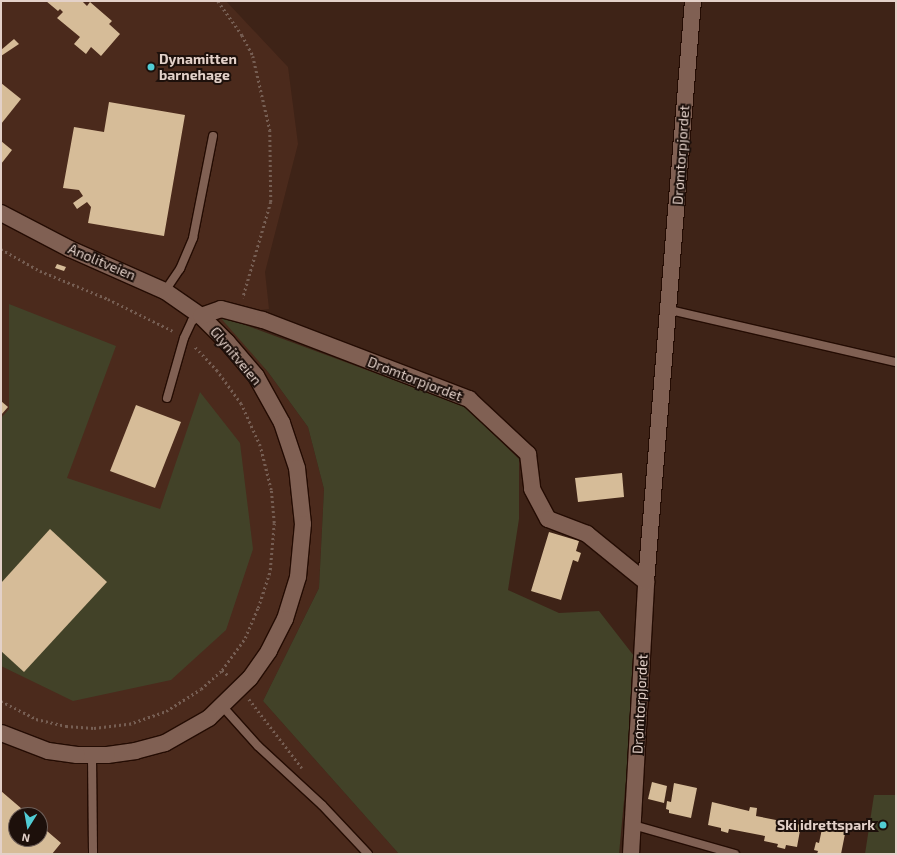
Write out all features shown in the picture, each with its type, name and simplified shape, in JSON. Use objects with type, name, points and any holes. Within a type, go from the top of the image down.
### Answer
[{"type":"street","name":"Drømtorpjordet","points":[[631,854],[646,582],[670,310],[693,1]]},
{"type":"street","name":"Anolitveien","points":[[1,213],[64,246],[165,291],[201,316]]},
{"type":"street","name":"Drømtorpjordet","points":[[201,316],[221,309],[264,320],[469,399],[528,454],[532,489],[548,519],[587,534],[646,582]]},
{"type":"street","name":"Glynitveien","points":[[1,733],[48,751],[92,756],[136,751],[164,743],[194,728],[223,707],[241,689],[269,651],[293,598],[302,542],[300,485],[288,439],[266,391],[243,359],[201,316]]},
{"type":"lane","points":[[165,291],[180,269],[193,238],[213,136]]},
{"type":"lane","points":[[670,310],[896,362]]},
{"type":"lane","points":[[167,398],[184,338],[192,321],[201,316]]},
{"type":"lane","points":[[223,707],[258,746],[322,805],[368,854]]},
{"type":"lane","points":[[92,756],[93,854]]},
{"type":"lane","points":[[633,825],[735,854]]},
{"type":"path","points":[[218,1],[242,35],[253,56],[270,130],[270,202],[252,261],[239,314]]},
{"type":"path","points":[[1,249],[40,271],[120,304],[184,338],[217,371],[249,419],[264,458],[274,509],[272,555],[263,596],[245,638],[222,670],[201,689],[178,705],[156,716],[116,726],[80,728],[52,723],[21,713],[1,701]]},
{"type":"path","points":[[222,670],[241,689],[308,774]]},
{"type":"shaded area","points":[[1,1],[226,1],[288,67],[298,144],[265,272],[269,309],[219,315],[268,372],[308,427],[324,489],[319,588],[263,701],[399,854],[1,854]]},
{"type":"shaded area","points":[[9,304],[116,346],[67,478],[160,509],[200,392],[240,443],[253,549],[226,630],[171,680],[73,701],[1,666],[1,418],[9,409]]},
{"type":"shaded area","points":[[218,315],[464,406],[519,459],[519,519],[508,590],[559,613],[599,611],[634,656],[631,726],[619,854],[399,854],[263,701],[319,588],[324,489],[308,427],[268,372]]},
{"type":"shaded area","name":"Ski idrettspark","points":[[874,795],[896,795],[896,854],[865,854]]},
{"type":"building","points":[[46,1],[82,1],[87,6],[90,2],[112,21],[109,24],[120,34],[101,56],[91,47],[86,54],[74,44],[80,37],[57,18],[63,12],[60,9],[58,11]]},
{"type":"building","points":[[14,39],[19,44],[1,56],[1,50]]},
{"type":"building","points":[[1,83],[21,99],[1,124]]},
{"type":"building","points":[[109,102],[185,115],[164,236],[88,223],[91,207],[87,202],[77,209],[73,203],[83,196],[79,190],[63,188],[74,127],[104,132]]},
{"type":"building","points":[[1,141],[12,150],[1,164]]},
{"type":"building","points":[[57,264],[66,267],[64,271],[55,268]]},
{"type":"building","points":[[1,401],[8,407],[1,415]]},
{"type":"building","points":[[136,405],[181,422],[155,488],[110,471]]},
{"type":"building","points":[[622,473],[624,497],[578,502],[575,478]]},
{"type":"building","points":[[50,529],[107,582],[24,672],[1,651],[1,583]]},
{"type":"building","points":[[549,532],[579,541],[576,551],[581,553],[578,562],[573,560],[561,600],[531,591]]},
{"type":"building","points":[[652,782],[667,786],[664,803],[648,799]]},
{"type":"building","points":[[674,783],[697,788],[691,818],[669,813],[669,810],[666,809],[667,801],[671,802]]},
{"type":"building","points":[[1,791],[20,807],[8,807],[8,847],[48,847],[48,832],[61,843],[52,854],[1,854]]},
{"type":"building","points":[[712,802],[749,811],[750,807],[757,808],[756,816],[801,825],[797,847],[786,845],[785,849],[777,847],[778,844],[764,841],[765,836],[729,829],[728,833],[721,831],[721,828],[708,825]]},
{"type":"building","points":[[823,824],[846,829],[841,854],[817,854],[818,851],[814,850],[816,842],[819,843]]},
{"type":"place","name":"Dynamitten barnehage","points":[[151,67]]},
{"type":"place","name":"Ski idrettspark","points":[[883,825]]}]
